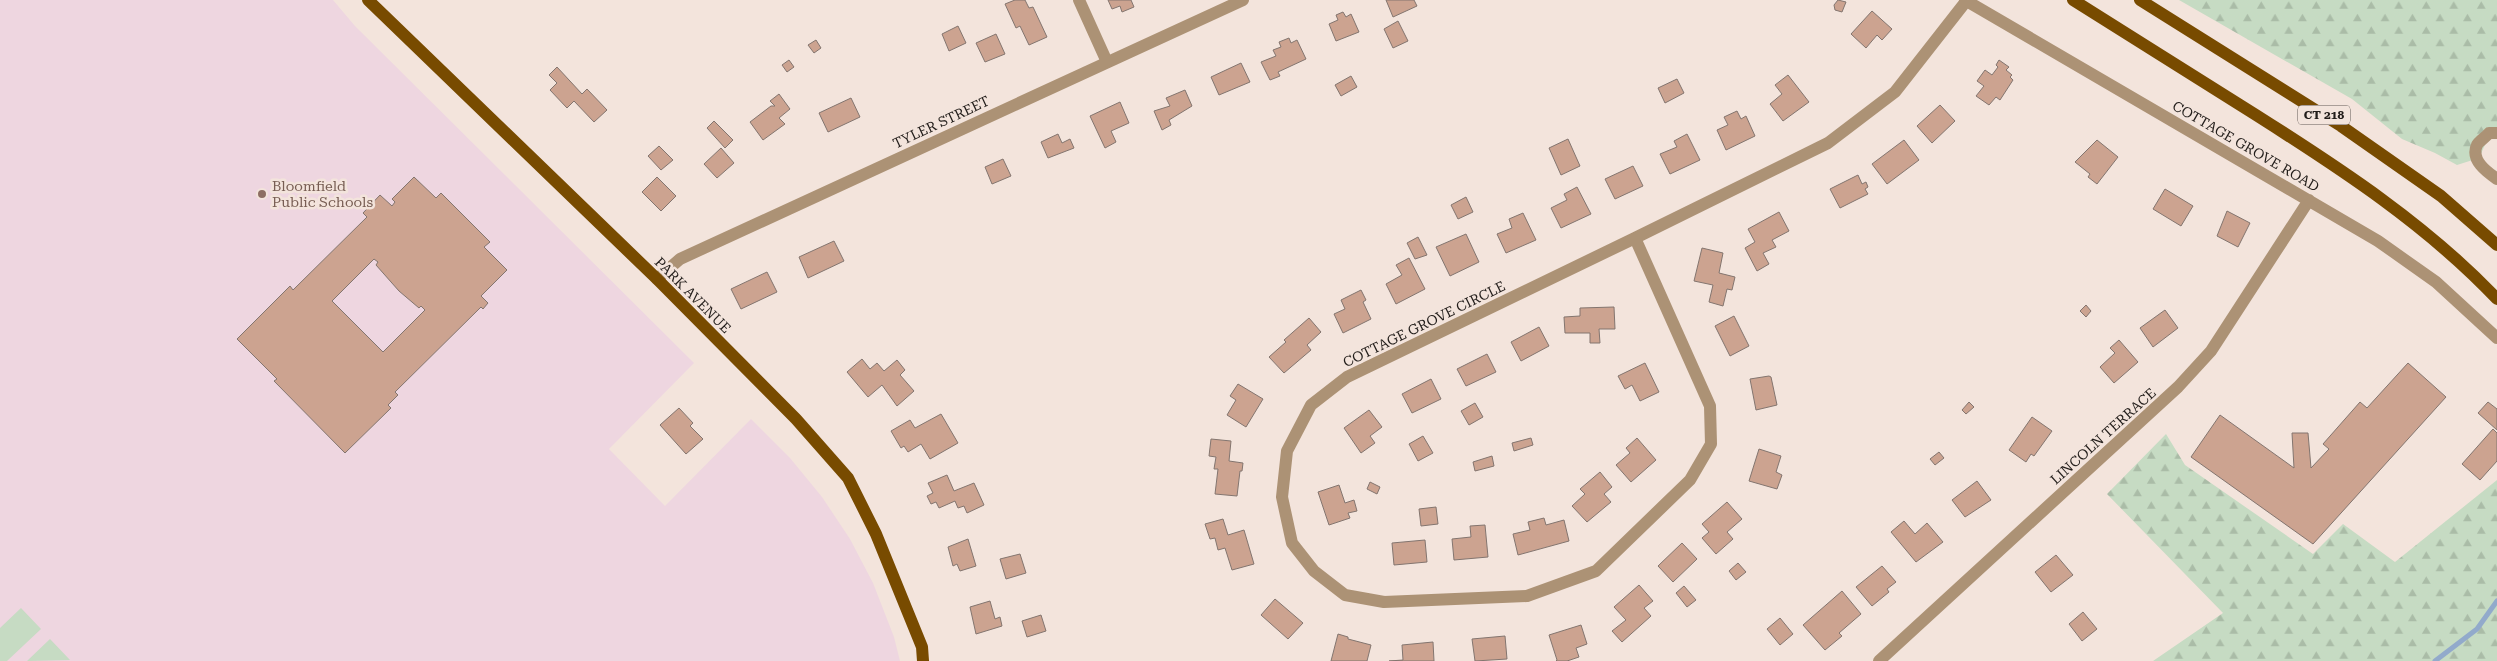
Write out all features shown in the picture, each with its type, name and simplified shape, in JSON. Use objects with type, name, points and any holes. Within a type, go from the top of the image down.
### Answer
[{"type":"main road","name":"PARK AVENUE","points":[[368,0],[657,279],[796,419],[848,478],[876,534],[922,647],[923,661]]},
{"type":"main road","name":"COTTAGE GROVE ROAD","points":[[2073,0],[2330,162],[2427,234],[2497,299]]},
{"type":"main road","name":"CT 218","points":[[2140,0],[2341,126],[2442,196],[2497,246]]},
{"type":"street","points":[[1079,0],[1106,62]]},
{"type":"street","name":"TYLER STREET","points":[[657,279],[680,259],[1243,0]]},
{"type":"street","name":"COTTAGE GROVE ROAD","points":[[1966,0],[2378,241],[2436,282],[2497,338]]},
{"type":"street","name":"COTTAGE GROVE CIRCLE","points":[[1635,238],[1710,406],[1710,444],[1690,480],[1596,570],[1527,596],[1384,602],[1345,595],[1314,571],[1292,543],[1282,497],[1287,451],[1311,405],[1347,377],[1828,143],[1895,92],[1966,0]]},
{"type":"street","points":[[2497,133],[2489,133],[2477,145],[2476,156],[2484,170],[2497,179]]},
{"type":"street","name":"LINCOLN TERRACE","points":[[1879,661],[2178,388],[2211,351],[2309,200]]},
{"type":"shaded area","name":"Bloomfield Public Schools","points":[[0,0],[333,0],[355,26],[694,363],[609,449],[665,506],[751,419],[790,458],[822,497],[850,539],[873,583],[894,637],[900,661],[0,661]]},
{"type":"green space","points":[[2179,0],[2497,0],[2497,127],[2489,136],[2479,158],[2457,165],[2402,139],[2352,99]]},
{"type":"green space","points":[[2166,434],[2185,465],[2313,554],[2343,524],[2395,562],[2497,480],[2497,661],[2153,661],[2223,613],[2107,494]]},
{"type":"green space","points":[[21,608],[41,629],[7,661],[0,661],[0,628]]},
{"type":"green space","points":[[50,639],[70,660],[27,661]]},
{"type":"building","points":[[1015,0],[1025,0],[1029,8],[1033,7],[1047,37],[1029,45],[1020,26],[1016,28],[1005,4]]},
{"type":"building","points":[[1108,0],[1131,0],[1134,7],[1122,12],[1120,6],[1112,9]]},
{"type":"building","points":[[1386,0],[1414,0],[1417,6],[1393,17]]},
{"type":"building","points":[[1838,0],[1846,2],[1842,12],[1835,10],[1834,5]]},
{"type":"building","points":[[1872,11],[1892,29],[1882,40],[1877,35],[1866,48],[1851,34]]},
{"type":"building","points":[[1343,12],[1346,17],[1351,14],[1359,32],[1336,41],[1329,24],[1338,20],[1336,15]]},
{"type":"building","points":[[1398,21],[1408,41],[1393,48],[1384,29]]},
{"type":"building","points":[[958,26],[966,43],[949,51],[942,34]]},
{"type":"building","points":[[996,34],[1005,54],[985,62],[976,43]]},
{"type":"building","points":[[1289,38],[1291,43],[1297,40],[1306,59],[1278,72],[1280,76],[1270,80],[1261,62],[1276,56],[1273,50],[1281,47],[1279,42]]},
{"type":"building","points":[[816,40],[821,48],[814,53],[808,45]]},
{"type":"building","points":[[789,60],[794,67],[787,72],[782,65]]},
{"type":"building","points":[[1999,60],[2009,67],[2006,70],[2012,75],[2010,77],[2013,80],[2000,100],[1996,97],[1989,105],[1976,96],[1984,86],[1977,81],[1985,70],[1992,75],[1998,67],[1996,65]]},
{"type":"building","points":[[1241,63],[1250,82],[1219,95],[1211,77]]},
{"type":"building","points":[[557,67],[582,94],[587,89],[607,110],[594,122],[574,101],[567,108],[550,90],[557,83],[549,75]]},
{"type":"building","points":[[1788,75],[1809,102],[1783,121],[1770,104],[1782,94],[1775,85]]},
{"type":"building","points":[[1351,76],[1357,87],[1341,96],[1335,85]]},
{"type":"building","points":[[1677,79],[1684,93],[1665,103],[1658,88]]},
{"type":"building","points":[[1185,90],[1192,106],[1169,120],[1171,125],[1162,130],[1154,111],[1170,106],[1166,98]]},
{"type":"building","points":[[779,94],[790,109],[779,118],[785,124],[763,140],[750,122],[771,106],[775,106],[770,101]]},
{"type":"building","points":[[851,98],[860,117],[828,132],[819,113]]},
{"type":"building","points":[[1120,102],[1129,123],[1111,131],[1116,142],[1105,148],[1090,116]]},
{"type":"building","points":[[1940,105],[1955,121],[1932,143],[1917,126]]},
{"type":"building","points":[[1737,111],[1741,119],[1746,116],[1755,136],[1726,150],[1717,130],[1728,125],[1724,117]]},
{"type":"building","points":[[714,121],[733,140],[725,148],[707,128]]},
{"type":"building","points":[[1058,134],[1062,143],[1070,139],[1074,148],[1048,158],[1041,142]]},
{"type":"building","points":[[1687,134],[1700,160],[1670,174],[1660,154],[1677,147],[1674,141]]},
{"type":"building","points":[[1568,139],[1580,166],[1561,175],[1549,148]]},
{"type":"building","points":[[1904,140],[1919,160],[1887,184],[1872,164]]},
{"type":"building","points":[[2097,140],[2118,157],[2097,184],[2088,177],[2090,174],[2075,162]]},
{"type":"building","points":[[659,146],[673,160],[661,170],[648,156]]},
{"type":"building","points":[[721,148],[734,163],[717,178],[704,164]]},
{"type":"building","points":[[1003,159],[1011,176],[992,184],[985,167]]},
{"type":"building","points":[[1633,166],[1643,186],[1615,199],[1605,179]]},
{"type":"building","points":[[1858,175],[1862,184],[1866,182],[1868,187],[1865,189],[1868,194],[1840,208],[1830,189]]},
{"type":"building","points":[[414,177],[436,198],[441,193],[490,242],[484,247],[507,270],[481,296],[488,303],[483,309],[481,307],[395,392],[398,395],[388,405],[391,408],[345,453],[274,381],[277,379],[237,339],[290,286],[293,290],[367,217],[363,213],[380,195],[392,206],[395,202],[392,199]],"holes":[[[374,259],[378,262],[376,265],[399,291],[419,308],[421,306],[425,310],[383,352],[332,301]]]},
{"type":"building","points":[[657,177],[676,196],[661,211],[642,192]]},
{"type":"building","points":[[1577,187],[1591,214],[1561,228],[1551,208],[1567,200],[1564,194]]},
{"type":"building","points":[[2165,189],[2193,206],[2181,226],[2153,209]]},
{"type":"building","points":[[1466,197],[1473,212],[1458,219],[1451,205]]},
{"type":"building","points":[[2227,211],[2250,223],[2238,247],[2217,236]]},
{"type":"building","points":[[1779,212],[1789,231],[1772,240],[1776,247],[1763,253],[1769,264],[1757,271],[1745,248],[1755,242],[1748,229]]},
{"type":"building","points":[[1523,213],[1536,240],[1506,253],[1497,234],[1512,228],[1509,219]]},
{"type":"building","points":[[1466,234],[1479,262],[1450,276],[1436,247]]},
{"type":"building","points":[[1418,237],[1427,255],[1415,259],[1407,243]]},
{"type":"building","points":[[834,241],[844,261],[808,278],[799,257]]},
{"type":"building","points":[[1702,248],[1723,253],[1719,273],[1735,277],[1732,290],[1727,289],[1723,306],[1709,302],[1713,285],[1694,281]]},
{"type":"building","points":[[1409,258],[1425,289],[1396,304],[1386,284],[1402,275],[1396,265]]},
{"type":"building","points":[[767,272],[777,292],[741,309],[731,289]]},
{"type":"building","points":[[1361,290],[1366,300],[1363,302],[1371,319],[1343,333],[1334,314],[1345,309],[1341,300]]},
{"type":"building","points":[[2086,305],[2091,311],[2086,317],[2080,311]]},
{"type":"building","points":[[1614,307],[1615,329],[1599,329],[1600,343],[1590,343],[1590,333],[1565,333],[1564,317],[1580,316],[1580,308]]},
{"type":"building","points":[[2165,310],[2178,328],[2153,347],[2140,328]]},
{"type":"building","points":[[1734,316],[1749,346],[1730,356],[1715,326]]},
{"type":"building","points":[[1309,318],[1321,332],[1307,345],[1311,350],[1284,373],[1269,357],[1286,342],[1284,340]]},
{"type":"building","points":[[1539,327],[1549,346],[1521,361],[1511,342]]},
{"type":"building","points":[[2119,340],[2138,362],[2114,383],[2100,367],[2115,353],[2110,348]]},
{"type":"building","points":[[1487,354],[1496,372],[1466,386],[1457,369]]},
{"type":"building","points":[[862,359],[870,369],[877,363],[884,371],[897,360],[905,370],[900,375],[914,391],[897,406],[882,385],[868,397],[847,372]]},
{"type":"building","points":[[1645,363],[1659,392],[1640,401],[1632,385],[1625,389],[1618,376]]},
{"type":"building","points":[[2408,363],[2446,397],[2313,544],[2191,457],[2220,415],[2294,468],[2292,433],[2308,433],[2311,468],[2329,449],[2323,444],[2360,402],[2367,408]]},
{"type":"building","points":[[1771,377],[1777,405],[1756,410],[1750,379]]},
{"type":"building","points":[[1431,379],[1441,399],[1412,413],[1402,394]]},
{"type":"building","points":[[1238,384],[1263,399],[1246,427],[1227,415],[1236,400],[1230,396]]},
{"type":"building","points":[[1969,402],[1974,407],[1966,414],[1962,410]]},
{"type":"building","points":[[2488,402],[2497,409],[2497,430],[2478,413]]},
{"type":"building","points":[[1475,403],[1483,417],[1469,425],[1461,411]]},
{"type":"building","points":[[679,408],[693,423],[690,426],[703,439],[686,454],[660,425]]},
{"type":"building","points":[[1369,410],[1382,427],[1370,436],[1375,443],[1361,453],[1344,428]]},
{"type":"building","points":[[941,414],[958,443],[930,459],[921,444],[908,452],[904,446],[901,448],[891,431],[910,420],[915,428]]},
{"type":"building","points":[[2032,417],[2052,431],[2034,456],[2031,454],[2026,462],[2009,450]]},
{"type":"building","points":[[2493,429],[2497,433],[2497,461],[2480,480],[2462,464]]},
{"type":"building","points":[[1423,436],[1433,453],[1418,461],[1409,444]]},
{"type":"building","points":[[1531,438],[1533,445],[1514,451],[1512,443]]},
{"type":"building","points":[[1637,438],[1656,460],[1631,482],[1616,465],[1630,453],[1626,448]]},
{"type":"building","points":[[1211,439],[1231,441],[1229,461],[1243,463],[1242,471],[1240,471],[1237,496],[1215,494],[1218,469],[1214,469],[1216,457],[1209,456]]},
{"type":"building","points":[[1759,449],[1781,456],[1776,472],[1782,475],[1777,489],[1749,481]]},
{"type":"building","points":[[1939,452],[1944,458],[1935,465],[1930,459]]},
{"type":"building","points":[[1492,456],[1494,466],[1475,471],[1473,462]]},
{"type":"building","points":[[1600,472],[1612,487],[1604,494],[1611,502],[1587,522],[1572,506],[1585,494],[1580,489]]},
{"type":"building","points":[[947,475],[954,491],[974,483],[984,505],[967,513],[964,506],[958,508],[955,501],[939,508],[936,502],[931,504],[927,496],[933,493],[928,483]]},
{"type":"building","points":[[1977,481],[1991,500],[1965,517],[1952,500]]},
{"type":"building","points":[[1370,482],[1380,487],[1377,494],[1367,489]]},
{"type":"building","points":[[1339,485],[1345,503],[1354,500],[1357,511],[1348,513],[1350,518],[1329,525],[1318,492]]},
{"type":"building","points":[[1727,502],[1742,519],[1727,532],[1733,539],[1716,554],[1702,538],[1709,532],[1702,524]]},
{"type":"building","points":[[1436,507],[1438,524],[1421,526],[1419,509]]},
{"type":"building","points":[[1544,518],[1546,525],[1564,520],[1569,541],[1518,555],[1513,534],[1530,530],[1528,522]]},
{"type":"building","points":[[1223,519],[1228,535],[1244,530],[1254,564],[1232,570],[1225,548],[1218,550],[1215,538],[1210,539],[1205,524]]},
{"type":"building","points":[[1904,521],[1915,534],[1927,523],[1943,542],[1916,562],[1891,532]]},
{"type":"building","points":[[1485,525],[1488,557],[1454,560],[1452,539],[1471,537],[1470,526]]},
{"type":"building","points":[[968,539],[976,566],[960,571],[957,564],[953,566],[948,547]]},
{"type":"building","points":[[1425,540],[1427,562],[1394,565],[1392,543]]},
{"type":"building","points":[[1682,543],[1697,559],[1673,582],[1658,566]]},
{"type":"building","points":[[1020,554],[1026,573],[1006,579],[1000,559]]},
{"type":"building","points":[[2056,555],[2073,575],[2051,592],[2035,572]]},
{"type":"building","points":[[1738,563],[1746,572],[1736,580],[1729,571]]},
{"type":"building","points":[[1882,566],[1896,582],[1887,589],[1889,592],[1872,606],[1856,587]]},
{"type":"building","points":[[1639,585],[1653,601],[1644,608],[1651,616],[1622,642],[1612,631],[1626,620],[1614,607]]},
{"type":"building","points":[[1684,586],[1696,600],[1687,607],[1676,593]]},
{"type":"building","points":[[1842,591],[1861,614],[1839,633],[1842,636],[1825,650],[1803,625]]},
{"type":"building","points":[[1275,599],[1303,623],[1288,639],[1261,615]]},
{"type":"building","points":[[990,601],[995,619],[1000,617],[1002,626],[976,634],[970,607]]},
{"type":"building","points":[[2083,612],[2097,629],[2082,641],[2069,624]]},
{"type":"building","points":[[1041,615],[1046,631],[1027,637],[1022,621]]},
{"type":"building","points":[[1780,618],[1793,634],[1780,645],[1767,629]]},
{"type":"building","points":[[1581,625],[1587,644],[1576,648],[1579,657],[1567,661],[1556,661],[1549,635]]},
{"type":"building","points":[[1338,634],[1348,637],[1348,639],[1371,645],[1367,661],[1331,661]]},
{"type":"building","points":[[1505,636],[1507,659],[1475,661],[1472,639]]},
{"type":"building","points":[[1433,642],[1434,661],[1389,661],[1403,660],[1402,645]]},
{"type":"waterway","points":[[2435,661],[2477,629],[2497,601]]},
{"type":"place","name":"Bloomfield Public Schools","points":[[262,194]]}]
